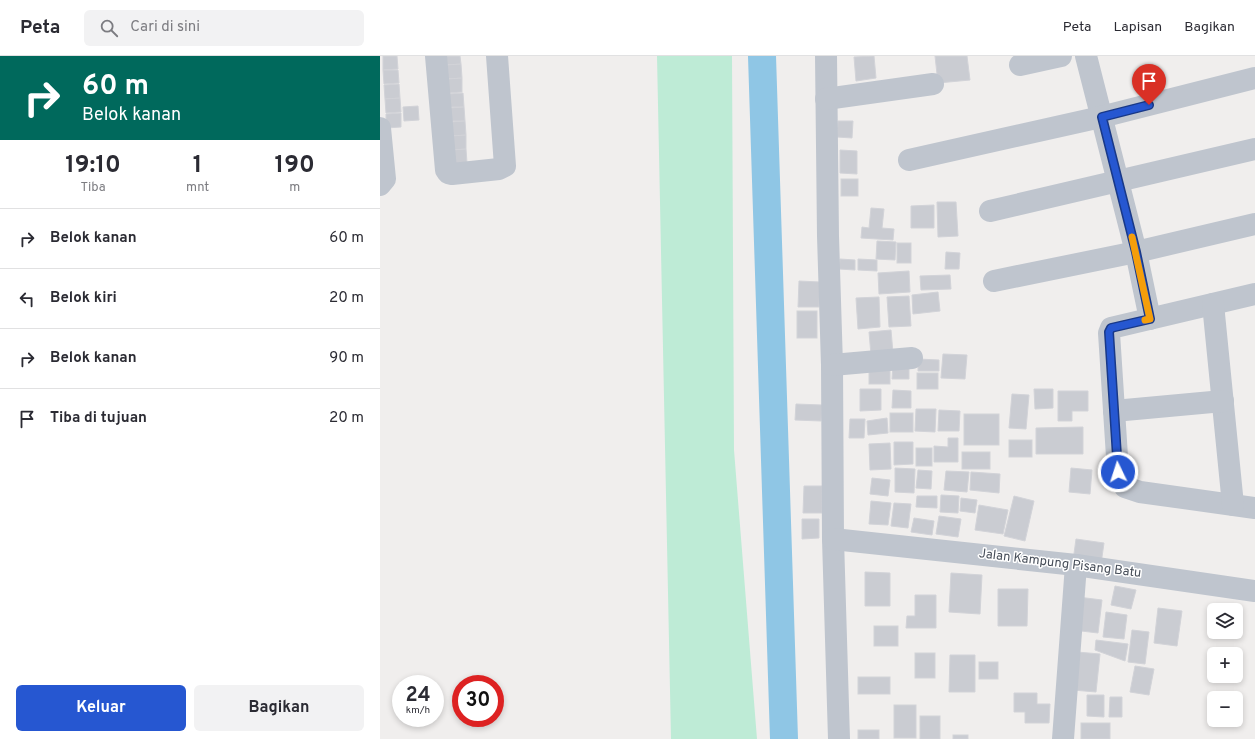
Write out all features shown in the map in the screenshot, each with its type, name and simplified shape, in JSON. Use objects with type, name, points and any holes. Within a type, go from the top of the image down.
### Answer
[{"type":"street","points":[[436,56],[446,170],[448,173],[452,174],[499,169],[505,166],[497,56]]},
{"type":"street","points":[[826,56],[838,97],[828,236],[840,365],[838,539],[840,739]]},
{"type":"street","points":[[1020,65],[1061,56]]},
{"type":"street","points":[[1086,56],[1136,252],[1150,319]]},
{"type":"street","points":[[909,160],[1102,117],[1255,78]]},
{"type":"street","points":[[838,97],[933,84]]},
{"type":"street","points":[[380,128],[385,179],[380,185]]},
{"type":"street","points":[[990,212],[1255,149]]},
{"type":"street","points":[[994,281],[1136,252],[1255,224]]},
{"type":"street","points":[[1255,294],[1111,328],[1109,332],[1118,472],[1126,487],[1140,492],[1255,508]]},
{"type":"street","points":[[1213,304],[1233,505]]},
{"type":"street","points":[[840,365],[912,358]]},
{"type":"street","points":[[1114,411],[1223,401]]},
{"type":"street","name":"Jalan Kampung Pisang Batu","points":[[838,539],[1076,565],[1255,591]]},
{"type":"street","points":[[1064,739],[1076,565]]},
{"type":"green space","points":[[657,56],[732,56],[734,450],[757,739],[671,739]]},
{"type":"building","points":[[383,56],[397,56],[398,69],[383,70]]},
{"type":"building","points":[[445,56],[460,56],[461,64],[446,65]]},
{"type":"building","points":[[874,56],[876,78],[856,81],[854,57]]},
{"type":"building","points":[[935,56],[967,56],[970,80],[938,83]]},
{"type":"building","points":[[461,64],[462,78],[447,79],[446,65]]},
{"type":"building","points":[[383,70],[398,70],[399,83],[384,84]]},
{"type":"building","points":[[462,78],[462,92],[448,93],[447,79]]},
{"type":"building","points":[[399,84],[400,98],[385,99],[384,85]]},
{"type":"building","points":[[463,93],[464,107],[449,107],[448,94]]},
{"type":"building","points":[[400,98],[401,112],[386,113],[385,99]]},
{"type":"building","points":[[418,106],[419,120],[404,121],[403,107]]},
{"type":"building","points":[[464,107],[465,121],[450,121],[449,108]]},
{"type":"building","points":[[401,113],[401,127],[386,128],[386,114]]},
{"type":"building","points":[[465,121],[466,135],[451,136],[450,122]]},
{"type":"building","points":[[838,121],[853,121],[852,138],[837,137]]},
{"type":"building","points":[[466,135],[466,149],[451,150],[451,136]]},
{"type":"building","points":[[466,149],[467,163],[452,164],[452,150]]},
{"type":"building","points":[[840,150],[857,151],[857,174],[840,173]]},
{"type":"building","points":[[841,179],[858,179],[858,196],[841,196]]},
{"type":"building","points":[[937,202],[956,202],[958,236],[938,237]]},
{"type":"building","points":[[934,205],[934,228],[911,228],[911,206]]},
{"type":"building","points":[[871,208],[884,209],[882,228],[894,229],[893,240],[861,238],[862,227],[869,228]]},
{"type":"building","points":[[877,241],[896,242],[895,260],[876,259]]},
{"type":"building","points":[[897,243],[911,243],[911,263],[897,263]]},
{"type":"building","points":[[946,252],[960,253],[959,269],[945,269]]},
{"type":"building","points":[[840,259],[855,260],[855,270],[839,269]]},
{"type":"building","points":[[858,259],[877,260],[877,271],[858,270]]},
{"type":"building","points":[[909,271],[910,292],[879,294],[878,273]]},
{"type":"building","points":[[950,275],[951,289],[921,290],[920,276]]},
{"type":"building","points":[[799,281],[820,282],[819,307],[798,307]]},
{"type":"building","points":[[938,292],[940,311],[913,314],[912,295]]},
{"type":"building","points":[[909,296],[911,326],[889,327],[887,297]]},
{"type":"building","points":[[879,297],[880,327],[858,329],[856,298]]},
{"type":"building","points":[[797,311],[817,311],[817,338],[797,338]]},
{"type":"building","points":[[891,330],[893,353],[871,355],[869,332]]},
{"type":"building","points":[[943,354],[967,355],[965,379],[941,378]]},
{"type":"building","points":[[918,359],[939,360],[939,371],[918,371]]},
{"type":"building","points":[[869,365],[890,365],[890,384],[869,384]]},
{"type":"building","points":[[893,365],[909,365],[909,379],[892,379]]},
{"type":"building","points":[[917,373],[938,373],[938,389],[917,389]]},
{"type":"building","points":[[860,389],[881,389],[881,410],[860,411]]},
{"type":"building","points":[[1034,389],[1053,389],[1053,408],[1035,409]]},
{"type":"building","points":[[893,390],[911,391],[911,408],[892,408]]},
{"type":"building","points":[[1058,391],[1088,391],[1088,411],[1072,411],[1072,421],[1058,421]]},
{"type":"building","points":[[1012,394],[1029,395],[1026,429],[1009,428]]},
{"type":"building","points":[[796,404],[822,405],[821,421],[795,420]]},
{"type":"building","points":[[916,409],[936,409],[935,432],[915,431]]},
{"type":"building","points":[[939,410],[960,411],[959,431],[938,431]]},
{"type":"building","points":[[890,413],[913,413],[913,432],[890,432]]},
{"type":"building","points":[[964,414],[999,414],[999,445],[964,445]]},
{"type":"building","points":[[887,418],[888,433],[868,435],[867,421]]},
{"type":"building","points":[[850,419],[865,419],[864,438],[849,438]]},
{"type":"building","points":[[1083,427],[1083,454],[1036,454],[1036,428]]},
{"type":"building","points":[[948,438],[958,438],[958,462],[934,462],[934,446],[948,447]]},
{"type":"building","points":[[1009,440],[1032,440],[1032,457],[1009,457]]},
{"type":"building","points":[[894,442],[913,442],[913,464],[894,465]]},
{"type":"building","points":[[890,443],[891,469],[870,470],[869,444]]},
{"type":"building","points":[[916,448],[932,448],[932,466],[916,466]]},
{"type":"building","points":[[962,452],[990,452],[990,469],[962,469]]},
{"type":"building","points":[[895,468],[915,469],[914,493],[895,492]]},
{"type":"building","points":[[1071,468],[1092,470],[1090,494],[1069,492]]},
{"type":"building","points":[[918,470],[932,471],[931,489],[916,488]]},
{"type":"building","points":[[946,471],[969,472],[967,492],[944,490]]},
{"type":"building","points":[[971,472],[1000,474],[999,493],[970,490]]},
{"type":"building","points":[[872,478],[890,480],[888,496],[870,494]]},
{"type":"building","points":[[804,486],[822,486],[822,513],[803,513]]},
{"type":"building","points":[[941,495],[959,496],[958,513],[940,512]]},
{"type":"building","points":[[917,496],[937,496],[937,508],[916,507]]},
{"type":"building","points":[[1014,496],[1034,501],[1025,541],[1004,536]]},
{"type":"building","points":[[961,498],[977,500],[975,513],[960,511]]},
{"type":"building","points":[[871,501],[891,503],[888,525],[869,524]]},
{"type":"building","points":[[894,503],[911,504],[908,528],[891,526]]},
{"type":"building","points":[[979,505],[1008,510],[1003,534],[975,530]]},
{"type":"building","points":[[939,516],[961,519],[958,537],[936,534]]},
{"type":"building","points":[[914,518],[934,521],[932,535],[911,532]]},
{"type":"building","points":[[802,519],[819,519],[819,538],[802,539]]},
{"type":"building","points":[[1076,539],[1104,543],[1101,564],[1073,561]]},
{"type":"building","points":[[865,572],[890,573],[890,606],[865,606]]},
{"type":"building","points":[[951,573],[982,575],[980,614],[949,612]]},
{"type":"building","points":[[1115,586],[1136,590],[1131,609],[1111,605]]},
{"type":"building","points":[[998,589],[1028,589],[1027,626],[998,626]]},
{"type":"building","points":[[915,595],[936,595],[936,628],[906,628],[907,616],[915,616]]},
{"type":"building","points":[[1078,597],[1102,600],[1098,633],[1073,630]]},
{"type":"building","points":[[1158,608],[1182,611],[1177,646],[1154,643]]},
{"type":"building","points":[[1106,612],[1127,615],[1124,639],[1103,637]]},
{"type":"building","points":[[874,626],[898,626],[898,646],[874,646]]},
{"type":"building","points":[[1132,630],[1149,632],[1145,664],[1128,662]]},
{"type":"building","points":[[1096,640],[1128,644],[1125,661],[1095,650]]},
{"type":"building","points":[[1077,652],[1100,654],[1096,692],[1073,690]]},
{"type":"building","points":[[915,653],[935,653],[935,678],[915,678]]},
{"type":"building","points":[[950,655],[975,655],[975,692],[949,692]]},
{"type":"building","points":[[979,662],[998,662],[998,679],[979,679]]},
{"type":"building","points":[[1135,666],[1154,669],[1149,695],[1130,692]]},
{"type":"building","points":[[858,677],[890,677],[890,694],[858,694]]},
{"type":"building","points":[[1014,693],[1037,693],[1037,704],[1050,704],[1049,723],[1025,723],[1025,712],[1014,712]]},
{"type":"building","points":[[1087,695],[1104,695],[1104,717],[1087,716]]},
{"type":"building","points":[[1110,697],[1122,697],[1122,717],[1109,717]]},
{"type":"building","points":[[894,705],[916,705],[916,738],[894,738]]},
{"type":"building","points":[[920,716],[940,716],[940,739],[920,739]]},
{"type":"building","points":[[1081,723],[1110,723],[1110,739],[1081,739]]},
{"type":"building","points":[[858,730],[879,730],[879,739],[858,739]]},
{"type":"building","points":[[953,735],[968,735],[968,739],[953,739]]},
{"type":"waterway","points":[[762,56],[784,739]]},
{"type":"slow traffic","points":[[1132,237],[1150,319],[1145,320]]},
{"type":"route","points":[[1118,472],[1109,332],[1111,328],[1150,319],[1136,252],[1102,117],[1149,105]]}]
